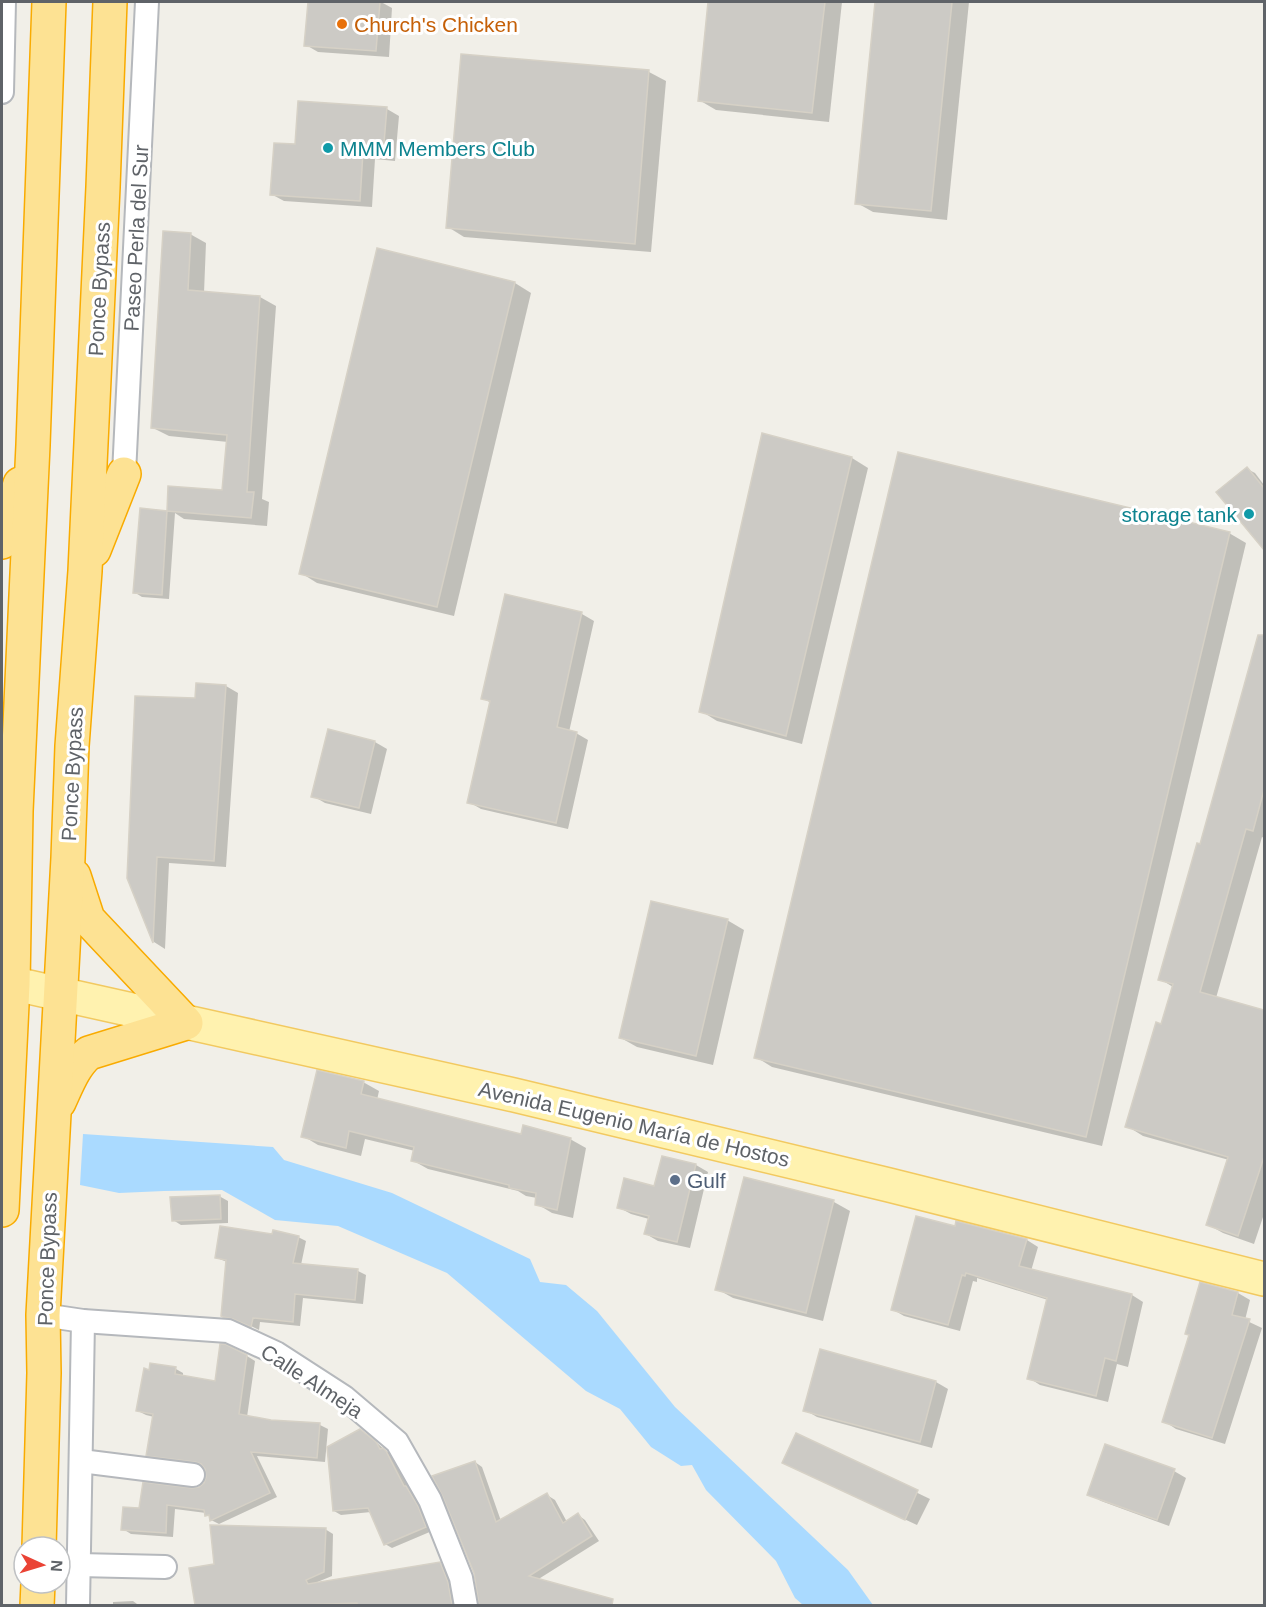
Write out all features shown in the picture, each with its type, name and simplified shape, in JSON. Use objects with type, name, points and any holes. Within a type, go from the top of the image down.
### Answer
[{"type":"highway","points":[[2,1210],[7,982],[33,446],[49,2]]},
{"type":"highway","name":"Ponce Bypass","points":[[39,1535],[44,1372],[43,1315],[72,746],[86,571],[110,2]]},
{"type":"highway","points":[[2,542],[33,446]]},
{"type":"highway","points":[[86,571],[124,474]]},
{"type":"highway","points":[[2,842],[16,811]]},
{"type":"highway","points":[[54,1111],[81,1059],[89,1053],[186,1023],[88,919],[68,858]]},
{"type":"main road","name":"Avenida Eugenio María de Hostos","points":[[7,982],[514,1095],[877,1182],[1264,1279]]},
{"type":"street","points":[[2,92],[4,2]]},
{"type":"street","name":"Paseo Perla del Sur","points":[[124,474],[147,2]]},
{"type":"street","name":"Calle Almeja","points":[[43,1315],[84,1321],[228,1331],[276,1353],[344,1397],[397,1442],[430,1500],[460,1578],[466,1605]]},
{"type":"street","points":[[78,1605],[84,1321]]},
{"type":"street","points":[[81,1461],[193,1475]]},
{"type":"street","points":[[79,1565],[165,1567]]},
{"type":"water","points":[[83,1134],[273,1147],[284,1160],[392,1193],[530,1259],[540,1282],[566,1285],[597,1311],[675,1407],[848,1570],[873,1605],[803,1605],[795,1598],[776,1561],[706,1490],[692,1465],[681,1466],[651,1447],[620,1409],[586,1391],[447,1273],[338,1226],[275,1220],[222,1190],[119,1193],[80,1185]]},
{"type":"building","name":"Church's Chicken","points":[[308,2],[380,2],[376,51],[304,46]]},
{"type":"building","points":[[708,2],[825,2],[812,113],[698,101]]},
{"type":"building","points":[[875,2],[952,2],[931,211],[855,204]]},
{"type":"building","points":[[461,54],[649,70],[635,244],[446,228]]},
{"type":"building","name":"MMM Members Club","points":[[298,101],[387,107],[383,155],[363,152],[360,201],[270,195],[274,143],[295,144]]},
{"type":"building","points":[[163,231],[191,233],[188,290],[260,296],[247,492],[254,492],[251,518],[167,511],[168,486],[222,490],[227,435],[151,428]]},
{"type":"building","points":[[377,248],[515,282],[437,607],[299,574]]},
{"type":"building","points":[[762,433],[852,457],[786,736],[699,712]]},
{"type":"building","points":[[898,452],[1230,532],[1086,1137],[754,1058]]},
{"type":"building","name":"storage tank","points":[[1247,467],[1264,488],[1264,550],[1216,492]]},
{"type":"building","points":[[140,508],[167,511],[162,595],[133,593]]},
{"type":"building","points":[[505,594],[582,612],[557,727],[577,732],[556,823],[467,803],[490,701],[481,699]]},
{"type":"building","points":[[1258,635],[1264,635],[1264,790],[1253,831],[1246,829],[1200,992],[1264,1010],[1264,1157],[1238,1236],[1206,1225],[1228,1157],[1125,1127],[1156,1022],[1161,1024],[1173,984],[1158,980],[1197,843],[1200,844]]},
{"type":"building","points":[[196,683],[226,685],[214,861],[157,857],[153,943],[127,878],[135,696],[195,698]]},
{"type":"building","points":[[328,729],[375,741],[359,808],[311,797]]},
{"type":"building","points":[[651,901],[728,919],[696,1056],[619,1038]]},
{"type":"building","points":[[317,1070],[364,1081],[361,1094],[521,1134],[523,1125],[571,1138],[557,1210],[535,1205],[536,1193],[509,1188],[509,1185],[411,1161],[414,1147],[349,1131],[346,1148],[301,1137]]},
{"type":"building","points":[[662,1156],[696,1164],[677,1242],[644,1234],[649,1216],[617,1208],[624,1178],[654,1186]]},
{"type":"building","points":[[744,1177],[834,1200],[806,1313],[715,1290]]},
{"type":"building","points":[[220,1195],[221,1219],[172,1221],[170,1197]]},
{"type":"building","points":[[916,1216],[955,1226],[956,1221],[1027,1239],[1019,1266],[1132,1294],[1116,1361],[1105,1358],[1096,1396],[1027,1379],[1047,1298],[966,1273],[965,1276],[962,1275],[948,1325],[891,1310]]},
{"type":"building","points":[[220,1226],[272,1234],[273,1230],[299,1236],[293,1263],[358,1269],[355,1300],[295,1294],[293,1322],[253,1318],[251,1327],[221,1316],[226,1260],[215,1258]]},
{"type":"building","points":[[1200,1282],[1238,1292],[1232,1315],[1250,1319],[1212,1438],[1162,1422],[1189,1335],[1185,1334]]},
{"type":"building","points":[[220,1344],[225,1344],[247,1355],[239,1414],[271,1420],[320,1423],[317,1458],[251,1452],[270,1493],[210,1521],[209,1515],[205,1516],[204,1510],[167,1505],[166,1533],[121,1530],[123,1507],[139,1508],[143,1482],[192,1488],[199,1487],[204,1483],[206,1477],[205,1469],[201,1464],[146,1456],[153,1414],[136,1411],[144,1368],[149,1370],[150,1363],[176,1367],[175,1374],[215,1381]]},
{"type":"building","points":[[820,1349],[936,1381],[920,1442],[803,1411]]},
{"type":"building","points":[[360,1429],[376,1442],[380,1449],[383,1448],[386,1451],[404,1486],[418,1506],[426,1527],[384,1545],[368,1508],[333,1511],[327,1447]]},
{"type":"building","points":[[796,1433],[918,1490],[905,1520],[782,1463]]},
{"type":"building","points":[[1105,1444],[1175,1469],[1157,1520],[1087,1495]]},
{"type":"building","points":[[475,1461],[496,1522],[547,1493],[563,1523],[578,1513],[592,1536],[529,1576],[613,1599],[612,1605],[479,1605],[474,1573],[432,1476]]},
{"type":"building","points":[[210,1525],[326,1528],[324,1572],[306,1580],[308,1584],[440,1562],[448,1582],[452,1605],[358,1605],[357,1603],[195,1605],[189,1568],[214,1564]]},
{"type":"place","name":"Church's Chicken","points":[[342,24]]},
{"type":"place","name":"MMM Members Club","points":[[328,148]]},
{"type":"place","name":"storage tank","points":[[1249,514]]},
{"type":"place","name":"Gulf","points":[[675,1180]]}]
